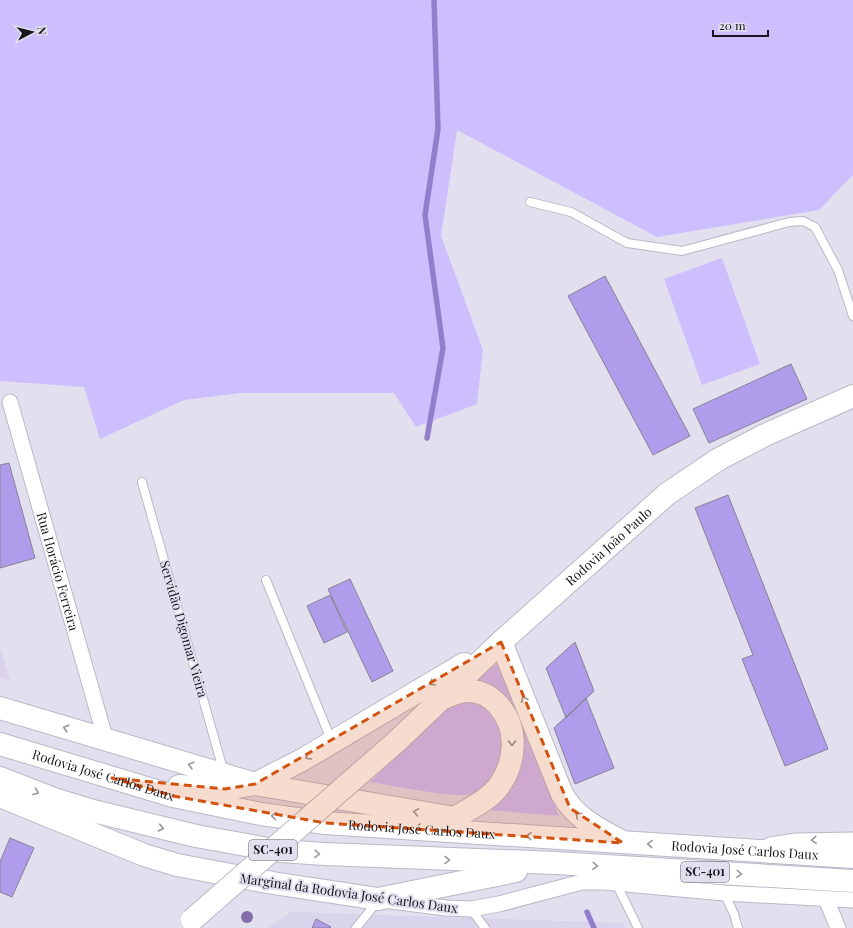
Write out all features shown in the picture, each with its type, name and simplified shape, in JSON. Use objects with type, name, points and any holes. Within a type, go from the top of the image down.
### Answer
[{"type":"main road","name":"Rodovia João Paulo","points":[[188,924],[396,742],[437,701],[610,546],[639,518],[679,485],[719,459],[765,435],[853,396]]},
{"type":"main road","points":[[112,778],[225,789],[255,784],[332,742],[502,642],[567,804],[579,817],[623,843]]},
{"type":"main road","points":[[437,701],[468,690],[480,692],[490,697],[506,714],[512,734],[512,756],[508,771],[498,788],[455,818]]},
{"type":"main road","points":[[0,708],[106,741],[255,784],[455,818],[494,834]]},
{"type":"main road","name":"Rodovia José Carlos Daux","points":[[0,744],[173,796],[261,814],[318,822],[853,857]]},
{"type":"main road","name":"Rodovia José Carlos Daux","points":[[0,778],[54,799],[93,811],[196,836],[280,851],[556,864],[853,881]]},
{"type":"main road","name":"Marginal da Rodovia José Carlos Daux","points":[[0,796],[144,855],[177,866],[273,883],[378,899]]},
{"type":"main road","points":[[378,899],[556,864]]},
{"type":"street","name":"Rua Horácio Ferreira","points":[[10,402],[106,741]]},
{"type":"street","points":[[745,849],[796,841],[853,840]]},
{"type":"street","name":"Marginal da Rodovia José Carlos Daux","points":[[378,899],[446,908],[471,909],[499,904],[582,882],[616,883],[724,894],[853,900]]},
{"type":"street","points":[[826,899],[838,928]]},
{"type":"lane","points":[[530,202],[571,212],[627,243],[682,251],[789,222],[803,221],[815,227],[838,270],[853,316]]},
{"type":"lane","name":"Servidão Digomar Vieira","points":[[142,482],[225,775]]},
{"type":"lane","points":[[266,580],[332,742]]},
{"type":"lane","points":[[616,883],[638,928]]},
{"type":"lane","points":[[724,894],[734,914],[738,928]]},
{"type":"lane","points":[[356,928],[378,899]]},
{"type":"lane","points":[[471,909],[485,928]]},
{"type":"highlighted area","points":[[501,642],[570,808],[623,843],[325,823],[173,796],[112,778],[225,789],[255,784]]},
{"type":"shaded area","points":[[0,0],[853,0],[853,175],[819,210],[657,237],[457,130],[441,236],[483,350],[477,404],[416,427],[394,393],[241,393],[184,400],[100,439],[84,387],[0,381]]},
{"type":"shaded area","points":[[722,258],[760,364],[702,385],[664,279]]},
{"type":"shaded area","points":[[0,647],[10,681],[0,678]]},
{"type":"shaded area","points":[[497,664],[559,816],[489,810],[504,796],[514,778],[487,685],[474,680]]},
{"type":"shaded area","points":[[460,700],[481,703],[494,716],[499,728],[502,741],[498,768],[491,780],[482,789],[471,794],[451,795],[370,782],[450,704]]},
{"type":"shaded area","points":[[291,912],[623,923],[625,928],[268,928]]},
{"type":"building","points":[[605,276],[690,436],[653,455],[568,296]]},
{"type":"building","points":[[791,364],[807,399],[709,443],[693,409]]},
{"type":"building","points":[[9,463],[35,558],[0,568],[0,465]]},
{"type":"building","points":[[728,495],[828,749],[785,766],[742,659],[753,655],[695,508]]},
{"type":"building","points":[[350,579],[393,671],[372,682],[328,589]]},
{"type":"building","points":[[330,595],[347,632],[324,643],[307,606]]},
{"type":"building","points":[[575,642],[594,691],[566,718],[546,668]]},
{"type":"building","points":[[586,698],[614,768],[575,784],[554,728]]},
{"type":"building","points":[[10,838],[34,848],[12,897],[0,892],[0,862]]},
{"type":"building","points":[[316,919],[331,927],[312,928]]},
{"type":"waterway","points":[[427,438],[443,348],[425,215],[438,129],[434,0]]},
{"type":"waterway","points":[[587,912],[594,928]]}]
